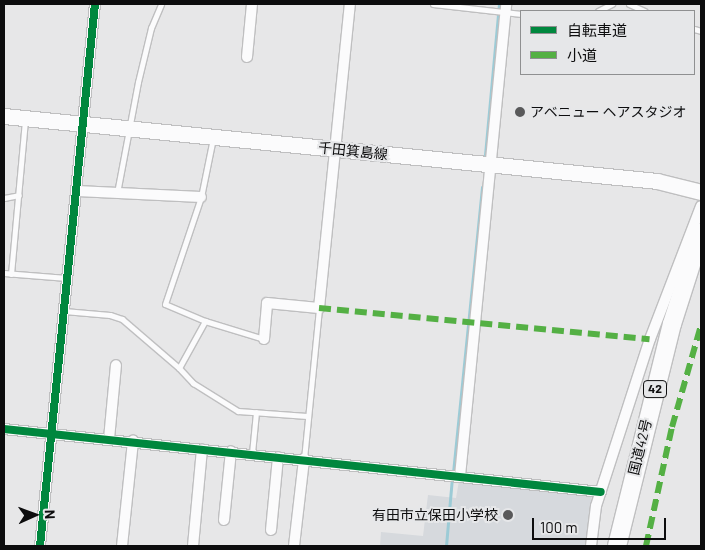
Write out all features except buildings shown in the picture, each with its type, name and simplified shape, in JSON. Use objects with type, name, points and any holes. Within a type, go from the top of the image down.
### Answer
[{"type":"highway","name":"国道42号","points":[[616,546],[670,333],[701,233]]},
{"type":"main road","name":"千田箕島線","points":[[4,116],[657,181],[701,192]]},
{"type":"street","points":[[40,546],[96,4]]},
{"type":"street","points":[[247,56],[252,4]]},
{"type":"street","points":[[264,339],[267,303],[318,308],[350,4]]},
{"type":"street","points":[[460,476],[492,165],[505,8]]},
{"type":"street","points":[[77,191],[200,198]]},
{"type":"street","points":[[591,546],[601,492],[665,294],[701,206]]},
{"type":"street","points":[[109,439],[116,365]]},
{"type":"street","points":[[4,429],[252,453],[601,492]]},
{"type":"street","points":[[122,546],[133,441]]},
{"type":"street","points":[[192,546],[202,449]]},
{"type":"street","points":[[224,520],[231,452]]},
{"type":"street","points":[[271,530],[278,457]]},
{"type":"street","points":[[294,546],[304,459]]},
{"type":"lane","points":[[117,193],[138,82],[151,28],[161,4]]},
{"type":"lane","points":[[433,4],[505,8],[520,14]]},
{"type":"lane","points":[[602,8],[612,4]]},
{"type":"lane","points":[[629,4],[643,10]]},
{"type":"lane","points":[[11,274],[26,118]]},
{"type":"lane","points":[[213,138],[200,198],[166,304],[205,321],[264,339]]},
{"type":"lane","points":[[4,198],[19,194]]},
{"type":"lane","points":[[4,273],[68,278]]},
{"type":"lane","points":[[304,459],[318,308]]},
{"type":"lane","points":[[64,312],[110,315],[122,319],[179,368],[193,383],[234,409],[307,416]]},
{"type":"lane","points":[[179,368],[205,321]]},
{"type":"lane","points":[[252,453],[256,412]]},
{"type":"shaded area","name":"有田市立保田小学校","points":[[459,481],[592,495],[586,546],[380,546],[381,532],[423,536],[428,495],[456,498]]},
{"type":"waterway","points":[[485,155],[499,4]]},
{"type":"waterway","points":[[453,473],[482,187]]},
{"type":"waterway","points":[[446,546],[452,478]]},
{"type":"marked path","points":[[319,308],[650,339]]},
{"type":"marked path","points":[[646,546],[672,427],[701,325]]},
{"type":"cycle path","points":[[40,546],[95,4]]},
{"type":"cycle path","points":[[4,429],[601,492]]},
{"type":"place","name":"アベニュー ヘアスタジオ","points":[[520,112]]},
{"type":"place","name":"有田市立保田小学校","points":[[508,515]]}]
